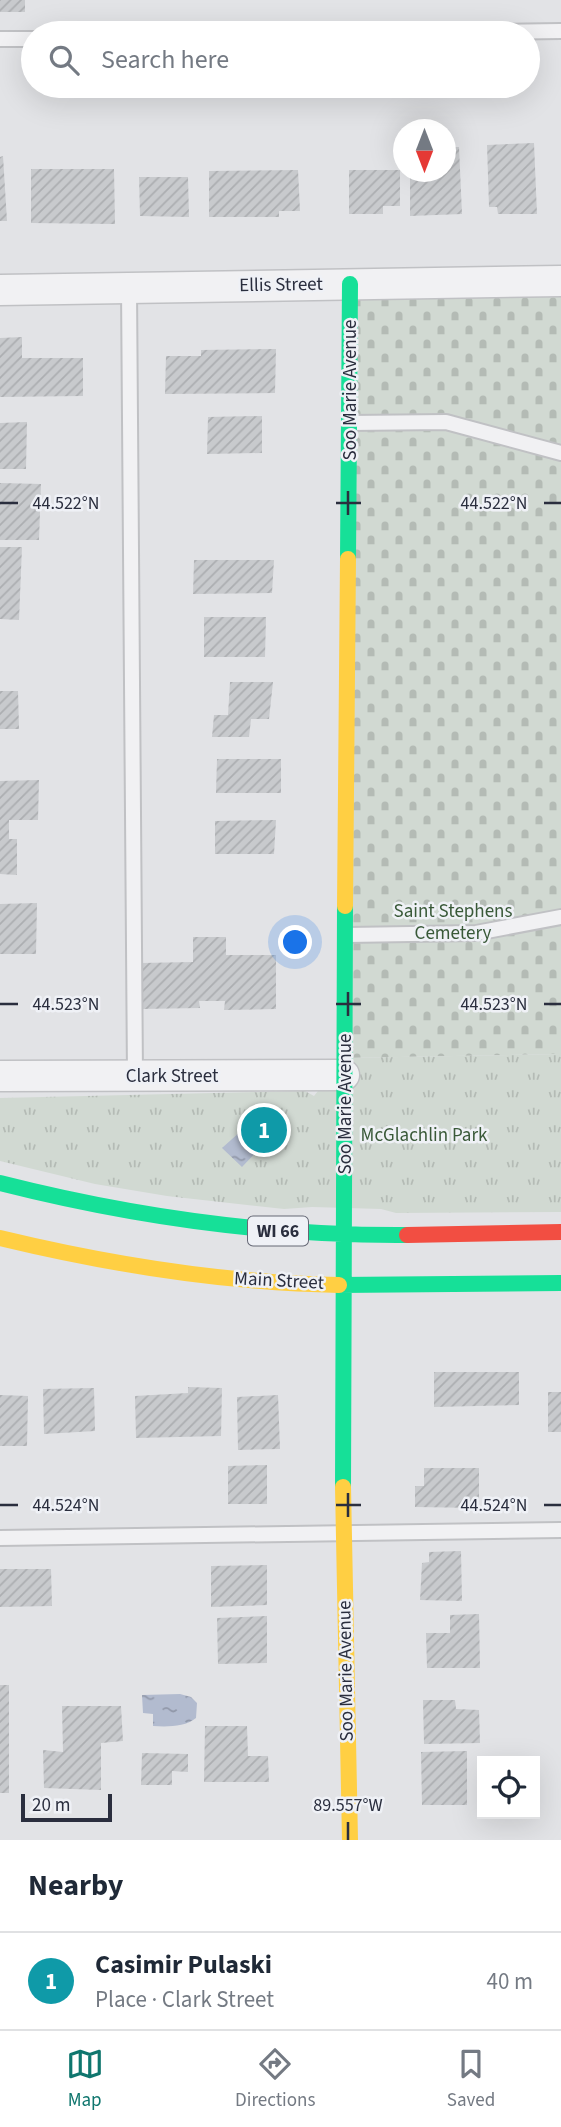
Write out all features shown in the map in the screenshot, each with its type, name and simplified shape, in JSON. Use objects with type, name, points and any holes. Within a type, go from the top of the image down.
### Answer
[{"type":"street","name":"Ellis Street","points":[[0,290],[561,281]]},
{"type":"street","name":"Soo Marie Avenue","points":[[350,1840],[343,1534],[351,284]]},
{"type":"street","name":"Clark Street","points":[[0,1076],[344,1075]]},
{"type":"street","name":"WI 66","points":[[0,1183],[159,1217],[270,1230],[346,1234],[561,1232]]},
{"type":"street","name":"Main Street","points":[[0,1238],[155,1271],[237,1280],[346,1285],[561,1283]]},
{"type":"lane","points":[[540,31],[561,31]]},
{"type":"lane","points":[[0,39],[21,39]]},
{"type":"lane","points":[[129,288],[135,1076]]},
{"type":"lane","points":[[349,423],[446,422],[561,453]]},
{"type":"lane","points":[[345,935],[476,933],[561,917]]},
{"type":"lane","points":[[0,1538],[561,1530]]},
{"type":"green space","name":"Saint Stephens Cemetery","points":[[561,283],[561,1054],[344,1058],[350,284]]},
{"type":"green space","name":"McGlachlin Park","points":[[561,1054],[561,1212],[396,1213],[381,1209],[284,1209],[167,1196],[95,1184],[0,1161],[0,1098],[305,1091],[314,1096],[344,1058]]},
{"type":"water","points":[[241,1131],[261,1147],[242,1167],[222,1148]]},
{"type":"water","points":[[180,1694],[191,1697],[197,1703],[196,1718],[181,1725],[153,1726],[153,1714],[143,1713],[142,1695]]},
{"type":"building","points":[[0,0],[25,0],[25,12],[0,12]]},
{"type":"building","points":[[534,143],[537,214],[498,214],[497,207],[489,207],[487,145]]},
{"type":"building","points":[[456,147],[459,147],[462,214],[410,216],[410,182],[456,182]]},
{"type":"building","points":[[3,156],[7,221],[0,221],[0,157]]},
{"type":"building","points":[[31,169],[114,169],[115,224],[31,223]]},
{"type":"building","points":[[298,170],[300,211],[279,211],[279,217],[209,217],[209,171]]},
{"type":"building","points":[[349,170],[393,170],[393,182],[400,182],[400,206],[383,206],[383,214],[349,214]]},
{"type":"building","points":[[139,177],[188,177],[189,217],[140,216]]},
{"type":"building","points":[[22,337],[22,358],[83,358],[83,396],[0,397],[0,338]]},
{"type":"building","points":[[276,349],[275,393],[165,394],[166,356],[201,356],[201,350]]},
{"type":"building","points":[[262,416],[262,453],[207,454],[208,417]]},
{"type":"building","points":[[27,422],[26,469],[0,469],[0,423]]},
{"type":"building","points":[[0,483],[41,484],[39,540],[0,540]]},
{"type":"building","points":[[0,547],[22,547],[19,620],[0,619]]},
{"type":"building","points":[[194,560],[274,560],[272,593],[193,594]]},
{"type":"building","points":[[204,617],[266,617],[265,657],[204,657]]},
{"type":"building","points":[[230,682],[273,682],[269,719],[251,719],[249,737],[212,737],[214,715],[228,715]]},
{"type":"building","points":[[0,691],[18,691],[19,729],[0,729]]},
{"type":"building","points":[[217,759],[281,759],[281,793],[216,793]]},
{"type":"building","points":[[39,780],[38,820],[9,820],[9,839],[17,839],[17,875],[0,874],[0,781]]},
{"type":"building","points":[[276,820],[274,854],[215,854],[215,821]]},
{"type":"building","points":[[37,903],[36,954],[0,954],[0,904]]},
{"type":"building","points":[[193,937],[226,937],[226,955],[276,955],[276,1009],[224,1010],[225,1001],[199,1001],[200,1008],[141,1009],[141,963],[193,962]]},
{"type":"building","points":[[434,1372],[519,1372],[519,1405],[434,1407]]},
{"type":"building","points":[[188,1387],[222,1388],[221,1436],[136,1438],[135,1396],[188,1393]]},
{"type":"building","points":[[94,1388],[95,1431],[44,1434],[43,1389]]},
{"type":"building","points":[[548,1392],[561,1392],[561,1432],[548,1432]]},
{"type":"building","points":[[0,1395],[28,1396],[27,1446],[0,1446]]},
{"type":"building","points":[[278,1395],[280,1449],[238,1450],[237,1397]]},
{"type":"building","points":[[267,1465],[267,1504],[228,1504],[228,1466]]},
{"type":"building","points":[[424,1468],[479,1468],[479,1508],[415,1507],[415,1486],[424,1486]]},
{"type":"building","points":[[461,1551],[462,1601],[420,1600],[422,1563],[429,1562],[429,1552]]},
{"type":"building","points":[[267,1565],[267,1605],[211,1607],[211,1566]]},
{"type":"building","points":[[0,1569],[51,1569],[52,1606],[0,1607]]},
{"type":"building","points":[[479,1614],[480,1668],[427,1668],[426,1633],[450,1633],[450,1615]]},
{"type":"building","points":[[267,1616],[267,1663],[218,1664],[217,1618]]},
{"type":"building","points":[[0,1685],[9,1685],[9,1793],[0,1793]]},
{"type":"building","points":[[423,1700],[455,1700],[456,1709],[479,1710],[480,1743],[424,1744]]},
{"type":"building","points":[[62,1706],[121,1706],[123,1741],[101,1743],[101,1790],[44,1788],[43,1750],[63,1752]]},
{"type":"building","points":[[205,1726],[247,1726],[248,1756],[268,1756],[269,1782],[204,1782]]},
{"type":"building","points":[[467,1751],[467,1805],[422,1805],[421,1752]]},
{"type":"building","points":[[142,1753],[188,1754],[188,1772],[172,1771],[172,1785],[141,1785]]},
{"type":"traffic: fast","points":[[348,559],[350,284]]},
{"type":"traffic: fast","points":[[343,1487],[345,906]]},
{"type":"traffic: fast","points":[[0,1183],[101,1206],[202,1222],[304,1232],[407,1235]]},
{"type":"traffic: fast","points":[[339,1285],[561,1283]]},
{"type":"traffic: slow","points":[[345,906],[348,559]]},
{"type":"traffic: slow","points":[[0,1238],[168,1271],[253,1281],[339,1285]]},
{"type":"traffic: slow","points":[[343,1487],[350,1840]]},
{"type":"traffic: jam","points":[[407,1235],[561,1232]]},
{"type":"place","name":"Casimir Pulaski","points":[[264,1130]]}]
